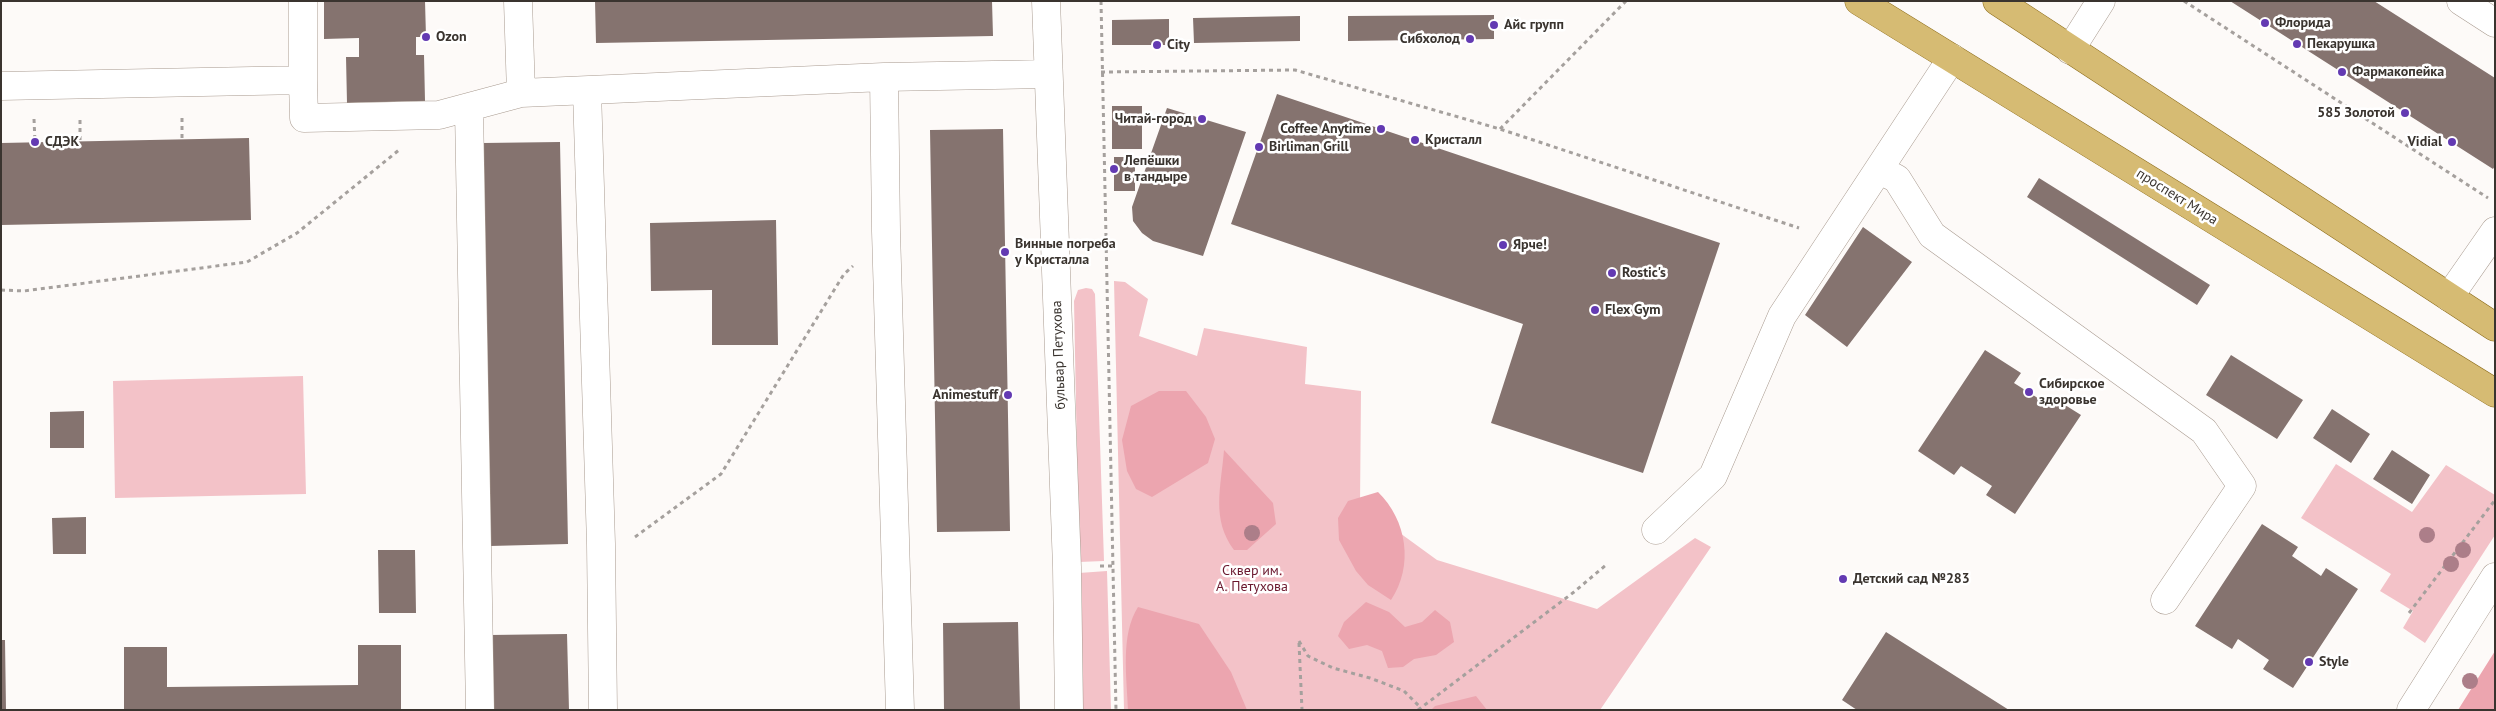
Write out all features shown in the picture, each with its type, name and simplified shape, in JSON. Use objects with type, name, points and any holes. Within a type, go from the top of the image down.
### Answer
[{"type":"main road","name":"проспект Мира","points":[[1859,1],[2495,393]]},
{"type":"main road","points":[[1997,1],[2495,327]]},
{"type":"street","points":[[302,1],[304,118],[439,116],[469,109],[521,92],[587,91],[884,77],[1048,74]]},
{"type":"street","points":[[518,1],[521,92]]},
{"type":"street","name":"бульвар Петухова","points":[[1046,1],[1067,567],[1069,710]]},
{"type":"street","points":[[2070,50],[2101,1]]},
{"type":"street","points":[[2461,1],[2495,23]]},
{"type":"street","points":[[1656,530],[1713,476],[1782,316],[1952,58]]},
{"type":"street","points":[[884,77],[886,231],[900,710]]},
{"type":"street","points":[[1,86],[303,80]]},
{"type":"street","points":[[587,91],[601,544],[602,710]]},
{"type":"street","points":[[469,109],[480,710]]},
{"type":"street","points":[[1879,168],[1897,179],[1932,235],[2204,430],[2242,486],[2165,600]]},
{"type":"street","points":[[2449,297],[2495,231]]},
{"type":"street","points":[[2411,710],[2495,577]]},
{"type":"path","points":[[1101,1],[1101,72],[1116,710]]},
{"type":"path","points":[[1500,129],[1626,1]]},
{"type":"path","points":[[2184,1],[2495,202]]},
{"type":"path","points":[[1101,72],[1295,70],[1500,129],[1834,239]]},
{"type":"path","points":[[34,114],[35,142]]},
{"type":"path","points":[[1,290],[24,291],[247,262],[297,233],[439,116]]},
{"type":"path","points":[[601,544],[625,544],[721,474],[844,274],[886,231]]},
{"type":"path","points":[[2409,613],[2495,500]]},
{"type":"path","points":[[1302,710],[1299,642],[1308,656],[1332,668],[1370,678],[1404,691],[1419,709],[1574,592],[1606,565]]},
{"type":"green space","name":"Сквер им. А. Петухова","points":[[1114,281],[1125,282],[1148,299],[1139,336],[1197,356],[1204,328],[1307,347],[1305,384],[1361,391],[1360,504],[1437,560],[1597,609],[1695,538],[1711,547],[1600,710],[1124,710]]},
{"type":"green space","points":[[1092,289],[1095,294],[1104,561],[1079,562],[1074,301],[1078,290]]},
{"type":"green space","points":[[303,376],[306,494],[115,498],[113,381]]},
{"type":"green space","points":[[2336,464],[2412,512],[2446,465],[2495,495],[2495,535],[2425,643],[2403,628],[2413,611],[2380,591],[2391,574],[2301,518]]},
{"type":"green space","points":[[1107,571],[1111,710],[1083,710],[1079,573]]},
{"type":"shaded area","points":[[1159,391],[1186,391],[1206,417],[1215,439],[1208,463],[1152,497],[1136,489],[1127,471],[1122,440],[1131,406]]},
{"type":"shaded area","points":[[1224,450],[1273,503],[1276,524],[1247,550],[1234,550],[1222,527],[1219,503]]},
{"type":"shaded area","points":[[1378,492],[1396,516],[1404,544],[1403,573],[1391,600],[1368,585],[1356,571],[1339,540],[1338,518],[1348,501]]},
{"type":"shaded area","points":[[1366,602],[1389,612],[1405,627],[1422,622],[1435,610],[1450,622],[1454,642],[1436,655],[1414,659],[1403,667],[1388,668],[1382,651],[1367,645],[1349,649],[1338,636],[1344,622]]},
{"type":"shaded area","points":[[1138,607],[1199,624],[1231,672],[1247,710],[1128,710],[1127,643],[1132,618]]},
{"type":"shaded area","points":[[2495,651],[2495,710],[2458,710]]},
{"type":"shaded area","points":[[1476,696],[1487,710],[1431,710],[1435,706]]},
{"type":"building","points":[[324,1],[425,1],[426,37],[416,37],[416,55],[424,55],[425,101],[347,103],[346,57],[359,57],[359,38],[324,39]]},
{"type":"building","points":[[595,1],[992,1],[993,36],[596,43]]},
{"type":"building","points":[[2230,1],[2374,1],[2495,78],[2495,166],[2493,169]]},
{"type":"building","points":[[1494,15],[1494,39],[1348,41],[1348,16]]},
{"type":"building","points":[[1300,16],[1300,41],[1194,43],[1193,18]]},
{"type":"building","points":[[1169,19],[1169,45],[1112,45],[1112,20]]},
{"type":"building","name":"Кристалл","points":[[1277,94],[1720,243],[1643,473],[1491,423],[1523,324],[1231,224]]},
{"type":"building","points":[[1112,106],[1142,106],[1142,149],[1112,149]]},
{"type":"building","points":[[1167,108],[1246,132],[1203,256],[1153,241],[1142,233],[1133,221],[1132,207]]},
{"type":"building","points":[[1003,129],[1010,531],[937,532],[930,130]]},
{"type":"building","points":[[249,138],[251,220],[1,225],[1,143]]},
{"type":"building","points":[[560,142],[568,544],[490,546],[483,143]]},
{"type":"building","points":[[1114,157],[1135,157],[1135,191],[1114,191]]},
{"type":"building","points":[[2039,178],[2210,285],[2197,305],[2027,197]]},
{"type":"building","points":[[776,220],[778,345],[712,345],[712,290],[651,291],[650,223]]},
{"type":"building","points":[[1863,227],[1912,262],[1847,347],[1805,315]]},
{"type":"building","points":[[1985,350],[2021,373],[2014,383],[2044,402],[2049,395],[2081,415],[2015,514],[1986,495],[1992,486],[1961,466],[1954,475],[1918,451]]},
{"type":"building","points":[[2231,355],[2303,400],[2277,439],[2206,395]]},
{"type":"building","points":[[2332,409],[2370,434],[2351,463],[2313,438]]},
{"type":"building","points":[[84,411],[84,448],[50,448],[50,412]]},
{"type":"building","points":[[2392,450],[2430,475],[2412,504],[2373,479]]},
{"type":"building","points":[[86,517],[86,554],[53,554],[52,518]]},
{"type":"building","points":[[2262,524],[2298,547],[2292,556],[2321,576],[2326,568],[2358,589],[2293,688],[2263,669],[2269,660],[2238,639],[2232,649],[2195,626]]},
{"type":"building","points":[[378,550],[415,550],[416,613],[379,613]]},
{"type":"building","points":[[1018,622],[1020,710],[944,710],[943,623]]},
{"type":"building","points":[[1886,632],[2009,710],[1857,710],[1842,700]]},
{"type":"building","points":[[567,634],[569,710],[491,710],[490,635]]},
{"type":"building","points":[[1,640],[5,640],[6,710],[1,710]]},
{"type":"building","points":[[358,645],[401,645],[401,710],[124,710],[124,647],[167,647],[167,687],[358,685]]},
{"type":"place","name":"Флорида","points":[[2265,23]]},
{"type":"place","name":"Айс групп","points":[[1494,25]]},
{"type":"place","name":"Ozon","points":[[426,37]]},
{"type":"place","name":"Сибхолод","points":[[1470,39]]},
{"type":"place","name":"Пекарушка","points":[[2297,44]]},
{"type":"place","name":"City","points":[[1157,45]]},
{"type":"place","name":"Фармакопейка","points":[[2342,72]]},
{"type":"place","name":"585 Золотой","points":[[2405,113]]},
{"type":"place","name":"Читай-город","points":[[1202,119]]},
{"type":"place","name":"Coffee Anytime","points":[[1381,129]]},
{"type":"place","name":"Кристалл","points":[[1415,140]]},
{"type":"place","name":"СДЭК","points":[[35,142]]},
{"type":"place","name":"Vidial","points":[[2452,142]]},
{"type":"place","name":"Birliman Grill","points":[[1259,147]]},
{"type":"place","name":"Лепёшки в тандыре","points":[[1114,169]]},
{"type":"place","name":"Ярче!","points":[[1503,245]]},
{"type":"place","name":"Винные погреба у Кристалла","points":[[1005,252]]},
{"type":"place","name":"Rostic's","points":[[1612,273]]},
{"type":"place","name":"Flex Gym","points":[[1595,310]]},
{"type":"place","name":"Сибирское здоровье","points":[[2029,392]]},
{"type":"place","name":"Animestuff","points":[[1008,395]]},
{"type":"place","name":"Детский сад №283","points":[[1843,579]]},
{"type":"place","name":"Style","points":[[2309,662]]}]
